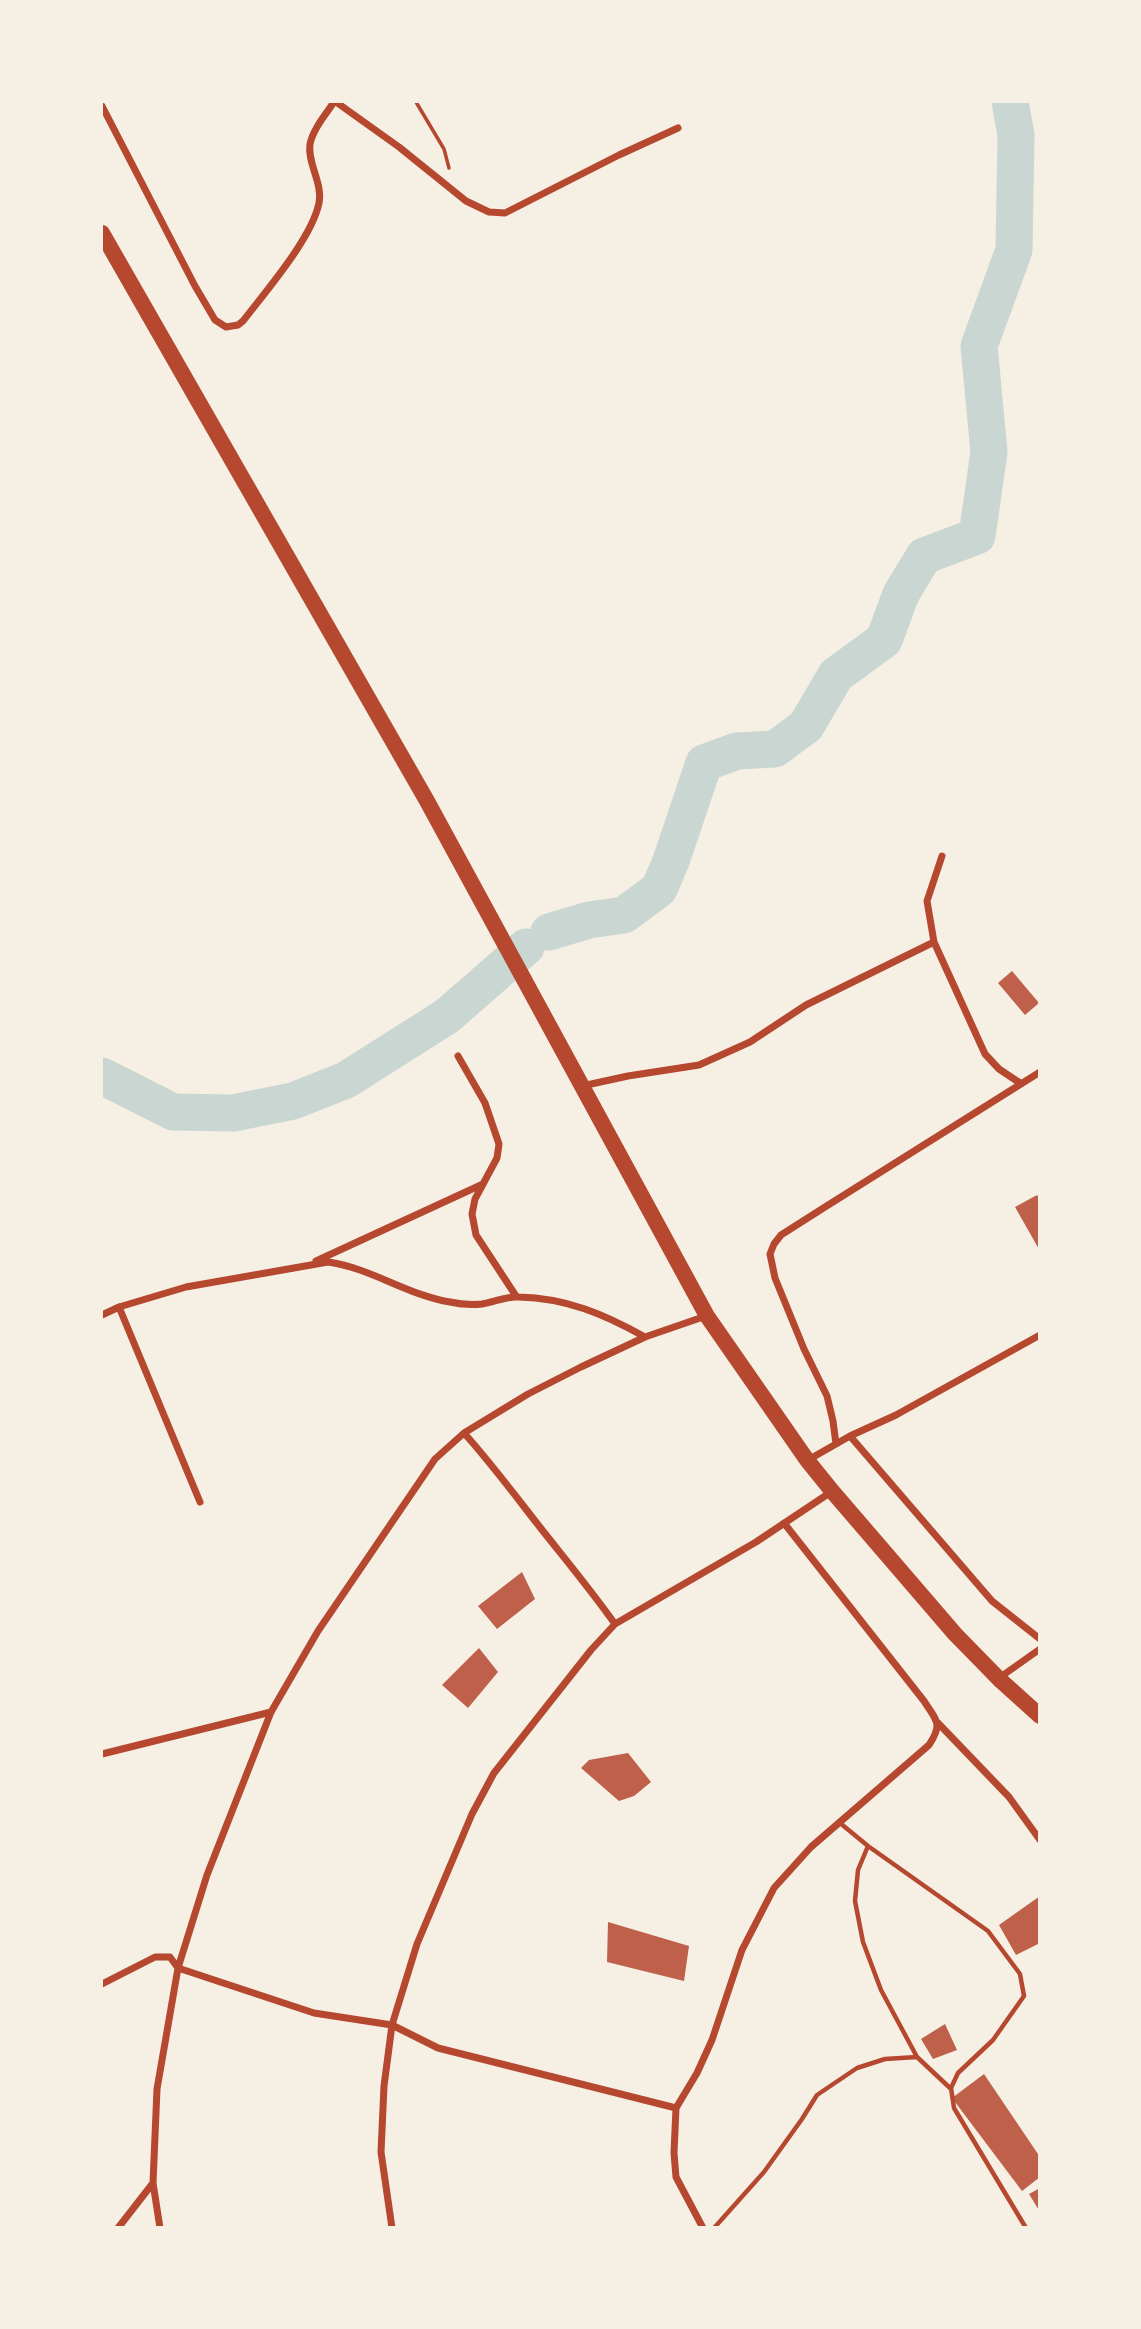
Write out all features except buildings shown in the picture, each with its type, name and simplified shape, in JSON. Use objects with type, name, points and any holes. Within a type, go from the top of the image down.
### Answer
[{"type":"main road","points":[[102,233],[427,801],[707,1316],[807,1460],[832,1491],[955,1634],[1040,1716]]},
{"type":"street","points":[[102,106],[195,286],[215,320],[226,327],[238,325],[243,321],[315,218],[320,198],[310,147],[313,136],[335,102],[399,147],[455,192],[489,212],[506,213],[678,128]]},
{"type":"street","points":[[942,856],[927,901],[934,942],[985,1054],[999,1069],[1020,1083]]},
{"type":"street","points":[[581,1086],[699,1065],[750,1042],[806,1005],[934,942]]},
{"type":"street","points":[[458,1056],[485,1103],[499,1144],[497,1158],[475,1199],[472,1214],[476,1235],[516,1296]]},
{"type":"street","points":[[836,1444],[834,1421],[827,1396],[775,1278],[770,1254],[774,1244],[792,1228],[1040,1072]]},
{"type":"street","points":[[306,1266],[483,1184]]},
{"type":"street","points":[[102,1315],[119,1307],[186,1287],[328,1262],[348,1265],[449,1302],[481,1304],[516,1296],[564,1302],[608,1317],[645,1337]]},
{"type":"street","points":[[119,1307],[200,1502]]},
{"type":"street","points":[[160,2228],[153,2183],[157,2089],[178,1968],[207,1875],[271,1712],[318,1631],[435,1459],[464,1433],[528,1394],[645,1337],[707,1316]]},
{"type":"street","points":[[807,1460],[849,1436],[896,1415],[1040,1335]]},
{"type":"street","points":[[464,1433],[497,1470],[587,1584],[615,1624]]},
{"type":"street","points":[[849,1436],[992,1601],[1040,1639]]},
{"type":"street","points":[[392,2228],[381,2152],[384,2086],[392,2025],[417,1944],[472,1814],[494,1773],[591,1650],[615,1624],[784,1523],[832,1491]]},
{"type":"street","points":[[784,1523],[938,1723],[1009,1797],[1040,1840]]},
{"type":"street","points":[[999,1679],[1040,1649]]},
{"type":"street","points":[[102,1754],[271,1712]]},
{"type":"street","points":[[703,2228],[676,2177],[676,2108],[697,2073],[712,2040],[742,1950],[775,1888],[811,1847],[929,1745],[937,1732],[938,1723]]},
{"type":"street","points":[[102,1984],[155,1957],[170,1957],[178,1968],[314,2013],[392,2025],[438,2048],[676,2108]]},
{"type":"street","points":[[118,2228],[153,2183]]},
{"type":"lane","points":[[839,1822],[868,1846],[988,1931],[1020,1974],[1024,1996],[1018,2007],[993,2040],[958,2073],[951,2088],[954,2108],[1026,2228]]},
{"type":"lane","points":[[868,1846],[858,1870],[855,1901],[863,1942],[881,1990],[917,2057],[951,2088]]},
{"type":"lane","points":[[714,2228],[764,2172],[817,2095],[857,2067],[885,2059],[917,2057]]},
{"type":"path","points":[[416,102],[444,149],[455,192]]},
{"type":"waterway","points":[[549,932],[589,920],[624,915],[659,889],[704,763],[737,751],[775,749],[806,726],[836,675],[884,640],[901,594],[924,556],[977,536],[989,452],[979,346],[1014,250],[1016,135],[1010,102]]},
{"type":"waterway","points":[[102,1076],[173,1112],[233,1113],[293,1101],[346,1080],[447,1016],[526,947]]}]
